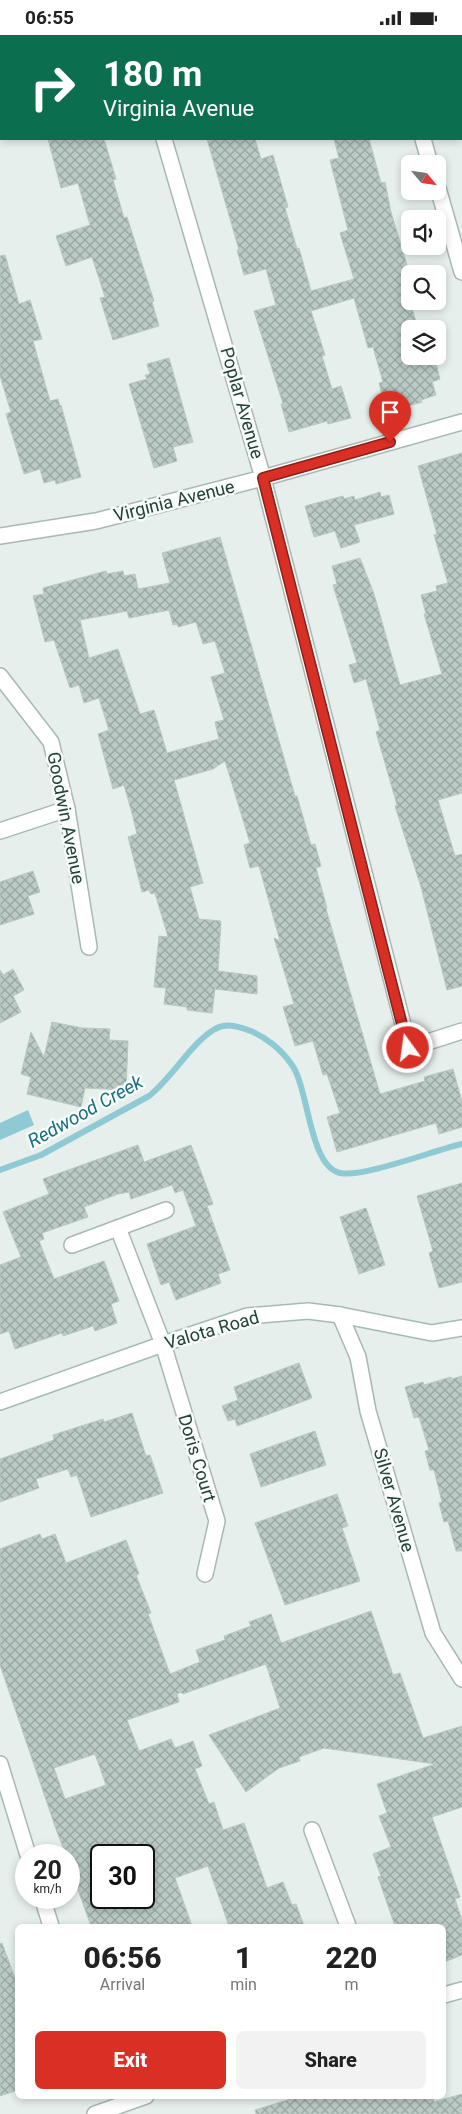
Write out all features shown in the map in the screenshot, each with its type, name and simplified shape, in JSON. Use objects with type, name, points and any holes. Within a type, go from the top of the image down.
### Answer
[{"type":"street","name":"Poplar Avenue","points":[[164,140],[263,478],[408,1048],[462,1031]]},
{"type":"street","points":[[423,140],[427,155]]},
{"type":"street","points":[[441,200],[462,272]]},
{"type":"street","name":"Virginia Avenue","points":[[0,536],[96,521],[263,478],[462,422]]},
{"type":"street","name":"Goodwin Avenue","points":[[0,676],[51,742],[67,809],[89,947]]},
{"type":"street","points":[[0,831],[67,809]]},
{"type":"street","points":[[72,1245],[166,1210]]},
{"type":"street","name":"Doris Court","points":[[118,1228],[163,1343],[217,1521],[205,1574]]},
{"type":"street","name":"Valota Road","points":[[0,1402],[163,1343],[247,1316],[308,1311],[340,1315],[432,1333],[462,1328]]},
{"type":"street","name":"Silver Avenue","points":[[340,1315],[358,1357],[368,1411],[434,1633],[462,1679]]},
{"type":"street","points":[[0,1764],[25,1844]]},
{"type":"street","points":[[312,1829],[347,1924]]},
{"type":"street","points":[[46,1909],[50,1924]]},
{"type":"street","points":[[446,1994],[462,1990]]},
{"type":"street","points":[[102,2107],[134,2099]]},
{"type":"water","points":[[28,1110],[34,1125],[0,1140],[0,1123]]},
{"type":"building","points":[[48,140],[104,140],[116,179],[113,180],[124,218],[127,217],[154,301],[152,302],[159,326],[113,340],[100,298],[105,297],[92,257],[66,266],[56,236],[90,225],[78,183],[61,188]]},
{"type":"building","points":[[207,140],[255,140],[261,159],[273,155],[288,207],[285,208],[311,291],[354,279],[340,233],[348,230],[330,160],[339,158],[334,140],[369,140],[381,183],[385,182],[391,212],[401,245],[401,255],[404,255],[407,265],[401,265],[401,310],[413,310],[415,320],[401,320],[401,365],[436,365],[440,379],[432,382],[436,395],[421,400],[422,402],[387,412],[379,383],[383,382],[373,347],[368,348],[354,298],[311,311],[325,355],[322,356],[332,389],[341,386],[351,418],[328,424],[327,421],[289,432],[281,404],[283,404],[254,311],[276,305],[266,269],[244,275],[237,250],[239,250]]},
{"type":"building","points":[[5,255],[19,304],[30,300],[42,339],[33,341],[50,401],[58,399],[61,405],[81,477],[56,484],[55,480],[44,483],[40,469],[24,474],[6,414],[11,412],[0,376],[0,256]]},
{"type":"building","points":[[169,358],[193,442],[173,447],[177,461],[154,468],[129,384],[147,379],[145,375],[150,374],[147,364]]},
{"type":"building","points":[[462,453],[462,793],[438,800],[455,856],[462,854],[462,986],[447,990],[421,887],[395,806],[397,805],[376,732],[380,730],[366,679],[354,683],[349,665],[357,663],[333,585],[337,584],[332,566],[360,558],[374,594],[400,685],[442,674],[424,614],[426,614],[421,595],[437,591],[436,586],[448,583],[434,535],[437,534],[418,466]]},
{"type":"building","points":[[380,492],[381,497],[389,495],[394,514],[354,525],[360,542],[341,548],[335,531],[314,537],[305,506],[343,496],[344,499],[354,496],[355,500]]},
{"type":"building","points":[[220,537],[295,796],[297,796],[311,845],[315,844],[321,866],[316,868],[326,909],[380,1094],[425,1081],[424,1077],[453,1069],[462,1102],[462,1127],[439,1134],[436,1123],[337,1152],[327,1117],[340,1113],[327,1074],[323,1075],[313,1041],[295,1046],[283,1007],[294,1004],[274,938],[280,941],[259,866],[250,868],[244,845],[250,843],[225,761],[213,769],[174,780],[203,883],[190,887],[199,919],[221,921],[218,971],[257,976],[257,994],[215,989],[212,1013],[187,1010],[187,1007],[164,1004],[166,988],[154,987],[159,936],[168,937],[155,893],[151,894],[149,890],[142,892],[128,837],[137,834],[133,817],[124,785],[113,789],[98,734],[109,730],[99,698],[84,703],[79,685],[70,688],[54,640],[45,642],[33,596],[44,594],[43,588],[106,571],[107,574],[123,571],[124,576],[135,574],[138,589],[170,583],[162,553]],"holes":[[[169,610],[173,625],[177,624],[178,627],[196,622],[203,644],[215,641],[225,673],[211,677],[224,720],[215,722],[219,739],[167,753],[154,710],[140,714],[118,649],[89,658],[80,620],[127,611],[129,618]]]},
{"type":"building","points":[[33,871],[40,892],[28,896],[34,914],[0,925],[0,882]]},
{"type":"building","points":[[13,969],[24,990],[13,996],[21,1012],[0,1023],[0,970],[3,975]]},
{"type":"building","points":[[52,1022],[82,1028],[110,1029],[109,1040],[128,1041],[126,1090],[85,1088],[81,1107],[27,1094],[31,1077],[21,1074],[31,1032],[44,1057]]},
{"type":"building","points":[[138,1145],[144,1162],[191,1145],[213,1204],[207,1206],[230,1270],[218,1274],[221,1283],[176,1300],[169,1282],[161,1285],[147,1244],[196,1226],[183,1190],[175,1193],[172,1185],[131,1199],[129,1192],[118,1194],[84,1207],[88,1217],[42,1233],[44,1239],[39,1241],[54,1279],[104,1261],[119,1301],[111,1304],[117,1323],[95,1331],[93,1326],[63,1336],[62,1333],[15,1349],[9,1331],[0,1334],[0,1265],[21,1257],[3,1212],[49,1194],[43,1179]]},
{"type":"building","points":[[462,1183],[462,1282],[439,1288],[429,1253],[433,1251],[417,1196]]},
{"type":"building","points":[[366,1208],[385,1265],[359,1274],[340,1217]]},
{"type":"building","points":[[299,1363],[312,1398],[237,1426],[235,1419],[228,1421],[222,1406],[238,1400],[234,1387]]},
{"type":"building","points":[[462,1376],[462,1551],[456,1551],[448,1521],[444,1522],[439,1503],[442,1502],[434,1470],[430,1470],[425,1451],[429,1450],[419,1417],[414,1418],[405,1387],[423,1382],[424,1385],[451,1377],[452,1379]]},
{"type":"building","points":[[132,1413],[146,1456],[150,1455],[163,1493],[91,1517],[77,1475],[71,1477],[68,1469],[36,1479],[39,1488],[0,1502],[0,1459],[54,1440],[53,1435],[103,1419],[104,1422]]},
{"type":"building","points":[[315,1431],[326,1465],[261,1487],[250,1454]]},
{"type":"building","points":[[337,1494],[348,1526],[342,1528],[360,1581],[285,1605],[255,1523]]},
{"type":"building","points":[[40,1534],[42,1539],[55,1534],[66,1563],[126,1540],[139,1574],[136,1575],[151,1613],[148,1614],[170,1674],[200,1662],[196,1650],[225,1640],[224,1636],[251,1626],[249,1622],[271,1614],[281,1643],[371,1611],[393,1675],[400,1673],[423,1738],[462,1726],[462,1807],[432,1817],[460,1897],[455,1899],[462,1920],[462,1955],[446,1961],[446,1924],[394,1924],[378,1877],[381,1876],[373,1854],[391,1847],[379,1816],[387,1813],[377,1784],[435,1764],[324,1748],[299,1757],[300,1761],[279,1768],[246,1792],[209,1735],[280,1708],[266,1664],[183,1694],[181,1692],[177,1694],[179,1702],[127,1720],[139,1751],[171,1739],[175,1748],[193,1741],[202,1766],[195,1769],[209,1804],[214,1802],[223,1830],[244,1823],[267,1888],[283,1882],[292,1905],[296,1904],[303,1924],[228,1924],[208,1866],[175,1878],[191,1924],[90,1924],[80,1896],[80,1844],[62,1844],[0,1665],[0,1549]],"holes":[[[95,1754],[106,1785],[65,1799],[54,1768]]]},
{"type":"building","points":[[2,1943],[15,1978],[15,2091],[0,2096],[0,1944]]},
{"type":"building","points":[[462,2094],[462,2114],[256,2114],[255,2110],[290,2099],[434,2099],[434,2102]]},
{"type":"waterway","name":"Redwood Creek","points":[[0,1170],[41,1155],[149,1096],[206,1035],[219,1027],[227,1026],[236,1026],[261,1036],[273,1044],[288,1059],[298,1076],[322,1157],[330,1167],[340,1173],[382,1168],[462,1144]]},
{"type":"route","points":[[390,442],[263,478],[408,1048]]}]
